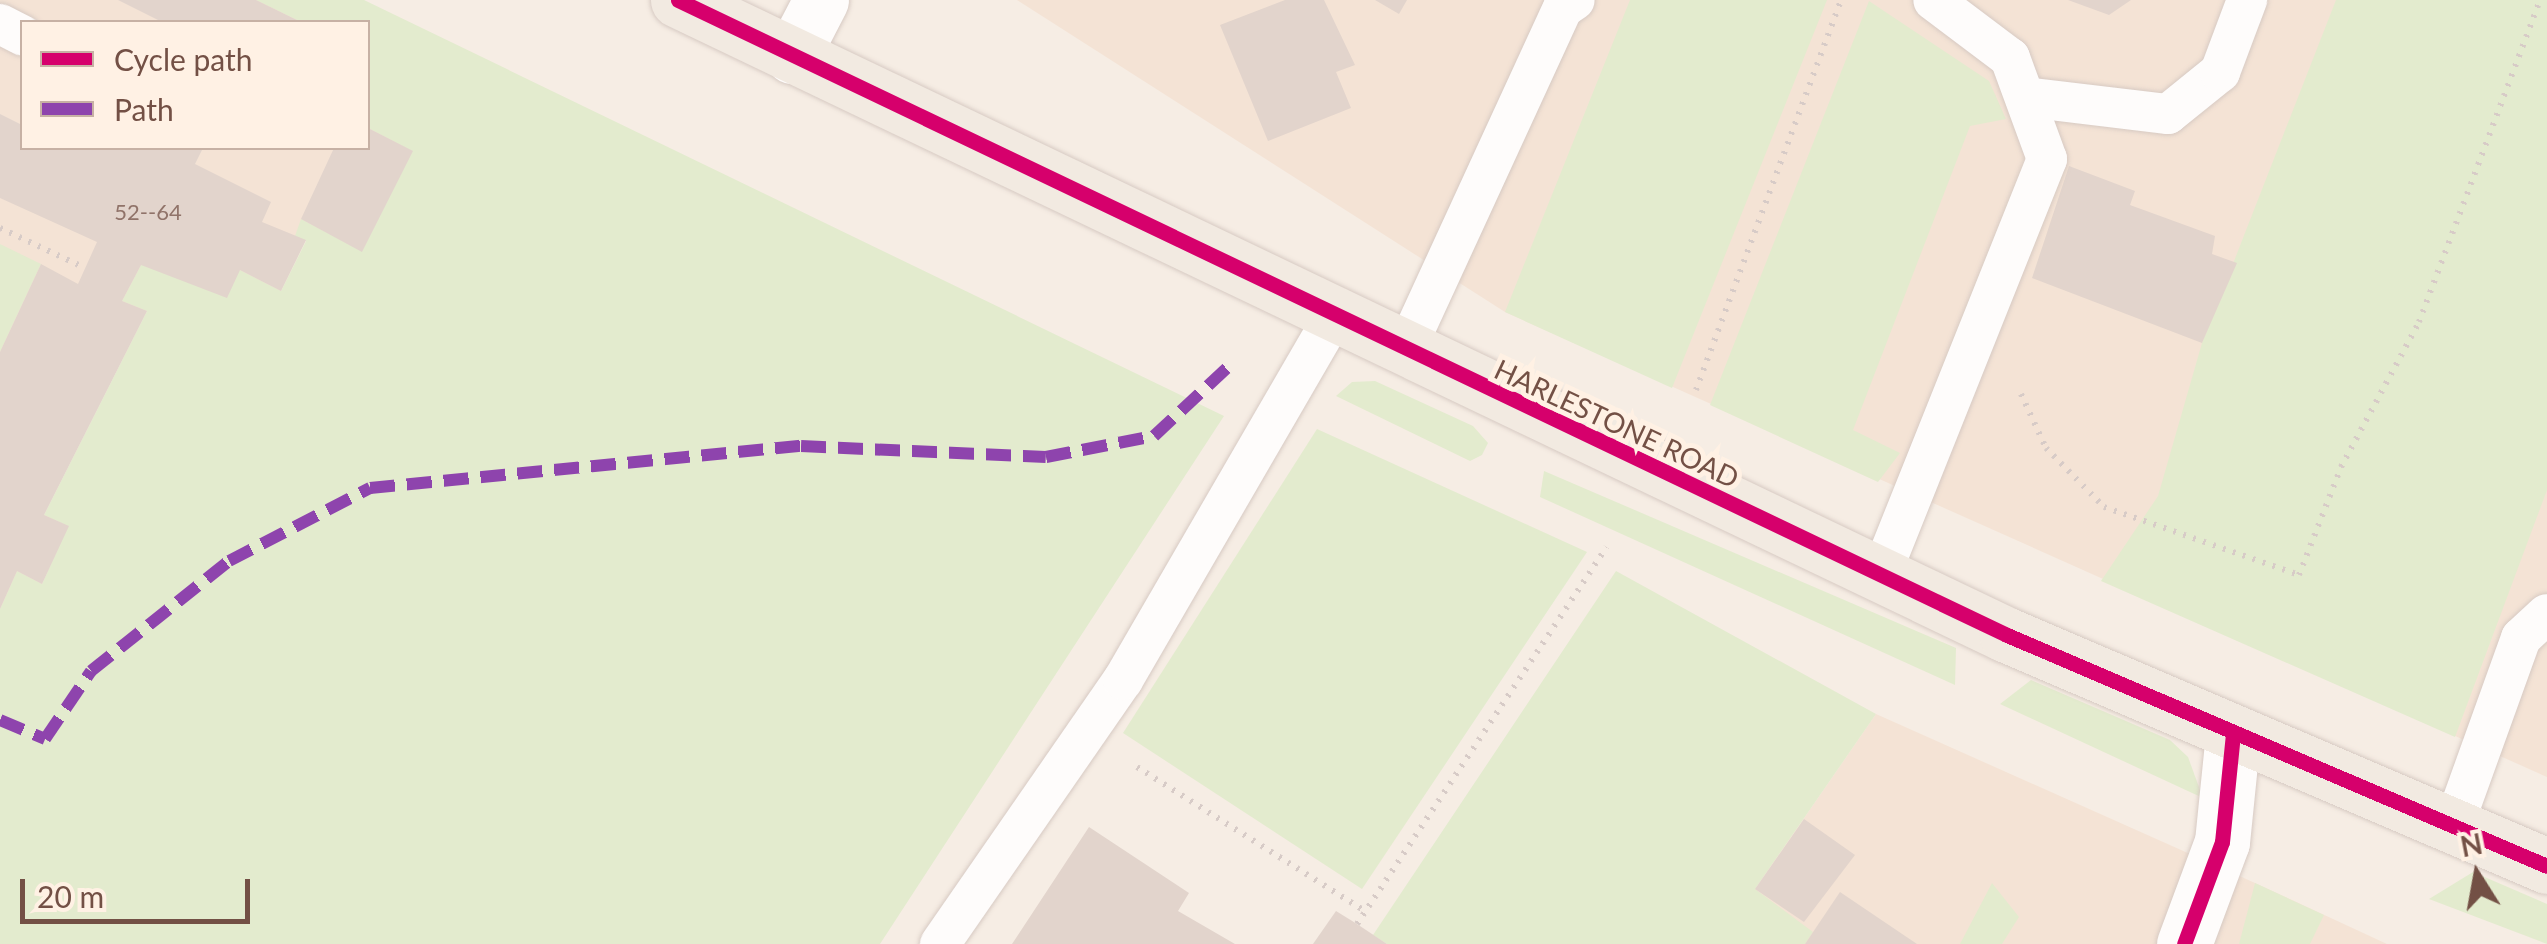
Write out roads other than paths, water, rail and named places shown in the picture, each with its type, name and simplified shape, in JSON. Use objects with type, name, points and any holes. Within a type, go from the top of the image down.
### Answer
[{"type":"main road","name":"HARLESTONE ROAD","points":[[678,0],[1332,318],[1881,574],[2232,733],[2547,866]]},
{"type":"street","points":[[792,56],[821,0]]},
{"type":"street","points":[[2184,944],[2222,842],[2232,733]]},
{"type":"lane","points":[[1405,351],[1563,8],[1575,0]]},
{"type":"lane","points":[[1881,574],[2047,159],[2010,58],[1934,0]]},
{"type":"lane","points":[[2025,97],[2168,114],[2220,72],[2248,0]]},
{"type":"lane","points":[[940,944],[1086,734],[1332,318]]},
{"type":"lane","points":[[2453,828],[2521,638],[2547,614]]}]
